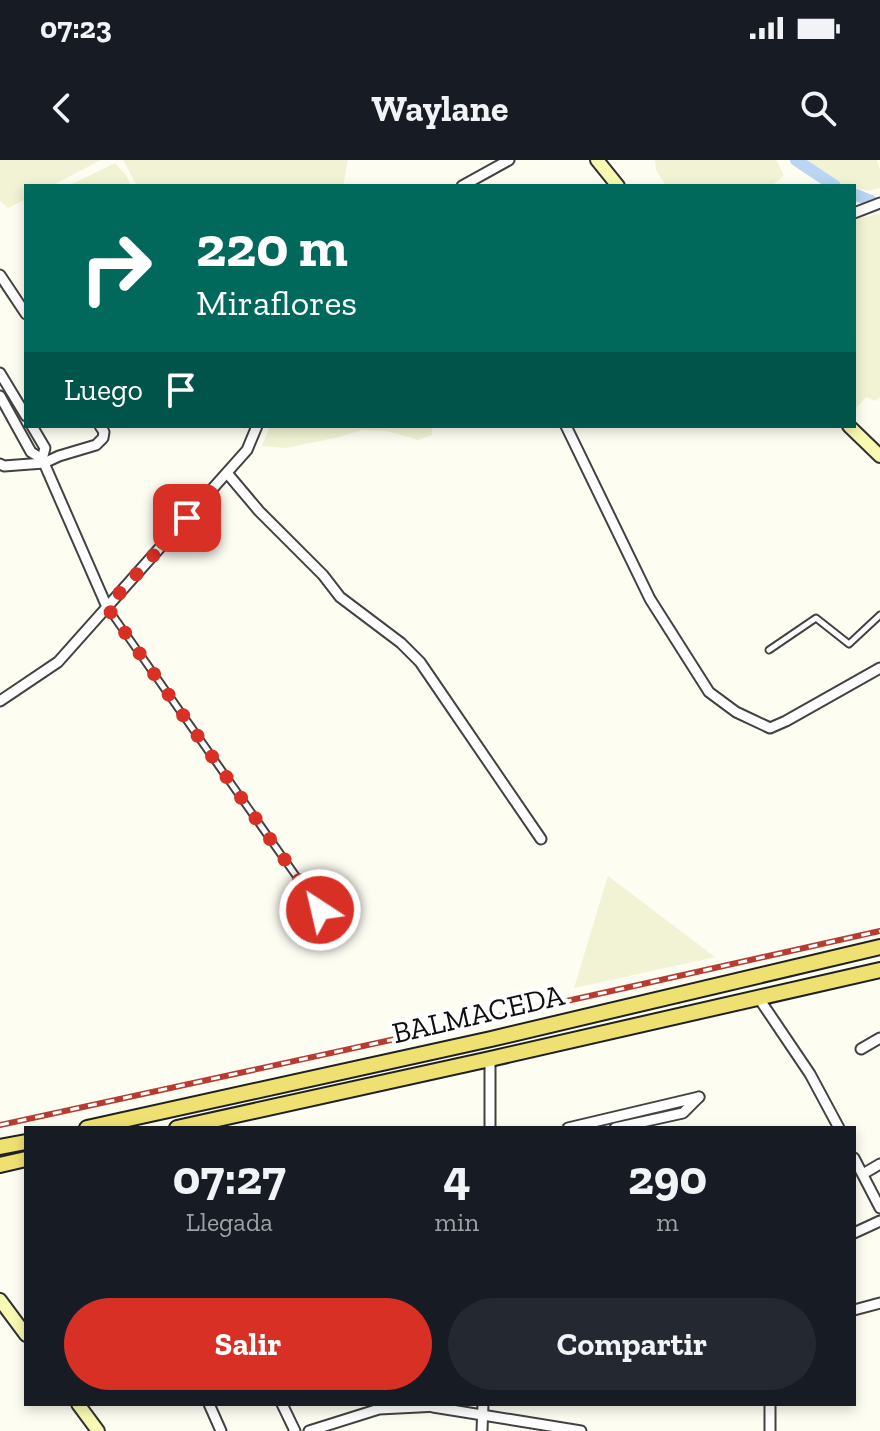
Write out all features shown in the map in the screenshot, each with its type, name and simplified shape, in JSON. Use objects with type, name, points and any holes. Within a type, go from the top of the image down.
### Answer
[{"type":"main road","name":"BALMACEDA","points":[[96,1126],[475,1042],[880,947]]},
{"type":"main road","name":"BALMACEDA","points":[[196,1126],[234,1122],[490,1059],[880,970]]},
{"type":"main road","points":[[0,1147],[24,1142]]},
{"type":"main road","points":[[0,1165],[24,1159]]},
{"type":"street","points":[[466,184],[509,160]]},
{"type":"street","points":[[597,160],[616,184]]},
{"type":"street","points":[[856,212],[880,203]]},
{"type":"street","points":[[0,275],[24,311]]},
{"type":"street","points":[[0,373],[24,413]]},
{"type":"street","points":[[0,396],[31,452],[43,461],[107,607]]},
{"type":"street","points":[[33,428],[45,448],[43,461]]},
{"type":"street","points":[[0,464],[43,461],[96,445],[103,438],[101,428]]},
{"type":"street","points":[[0,701],[58,662],[247,450],[256,428]]},
{"type":"street","points":[[567,428],[650,599],[709,692],[736,712],[770,728],[880,668]]},
{"type":"street","points":[[851,428],[880,456]]},
{"type":"street","points":[[227,473],[340,597],[401,643],[420,662],[541,839]]},
{"type":"street","points":[[758,997],[810,1074],[838,1126]]},
{"type":"street","points":[[861,1049],[880,1038]]},
{"type":"street","points":[[490,1059],[490,1126]]},
{"type":"street","points":[[596,1125],[699,1097],[683,1113],[624,1126]]},
{"type":"street","points":[[856,1162],[880,1208]]},
{"type":"street","points":[[863,1174],[880,1164]]},
{"type":"street","points":[[856,1232],[880,1221]]},
{"type":"street","points":[[0,1300],[24,1332]]},
{"type":"street","points":[[856,1309],[880,1303]]},
{"type":"street","points":[[79,1406],[98,1431]]},
{"type":"street","points":[[210,1406],[221,1431]]},
{"type":"street","points":[[283,1406],[295,1431]]},
{"type":"street","points":[[309,1431],[379,1409],[439,1406]]},
{"type":"street","points":[[482,1431],[483,1406]]},
{"type":"street","points":[[770,1406],[770,1431]]},
{"type":"street","points":[[433,1407],[581,1431]]},
{"type":"lane","points":[[107,607],[320,910]]},
{"type":"lane","points":[[769,650],[816,618],[849,644],[880,615]]},
{"type":"green space","points":[[0,160],[101,160],[55,184],[24,184],[24,200],[8,208],[0,201]]},
{"type":"green space","points":[[123,160],[348,160],[343,184],[136,184]]},
{"type":"green space","points":[[655,160],[776,160],[784,175],[774,184],[665,184],[656,170]]},
{"type":"green space","points":[[808,160],[877,160],[880,188],[868,191],[856,188],[856,184],[840,183]]},
{"type":"green space","points":[[115,163],[130,184],[72,184]]},
{"type":"green space","points":[[880,214],[880,397],[875,401],[866,397],[856,408],[856,219]]},
{"type":"green space","points":[[269,428],[432,428],[432,435],[418,440],[387,431],[362,430],[286,448],[262,446]]},
{"type":"green space","points":[[608,876],[715,957],[574,988]]},
{"type":"waterway","points":[[796,160],[832,184]]},
{"type":"waterway","points":[[856,195],[871,201]]},
{"type":"railway","points":[[0,1125],[880,931]]},
{"type":"route","points":[[187,518],[107,607],[320,910]]}]
